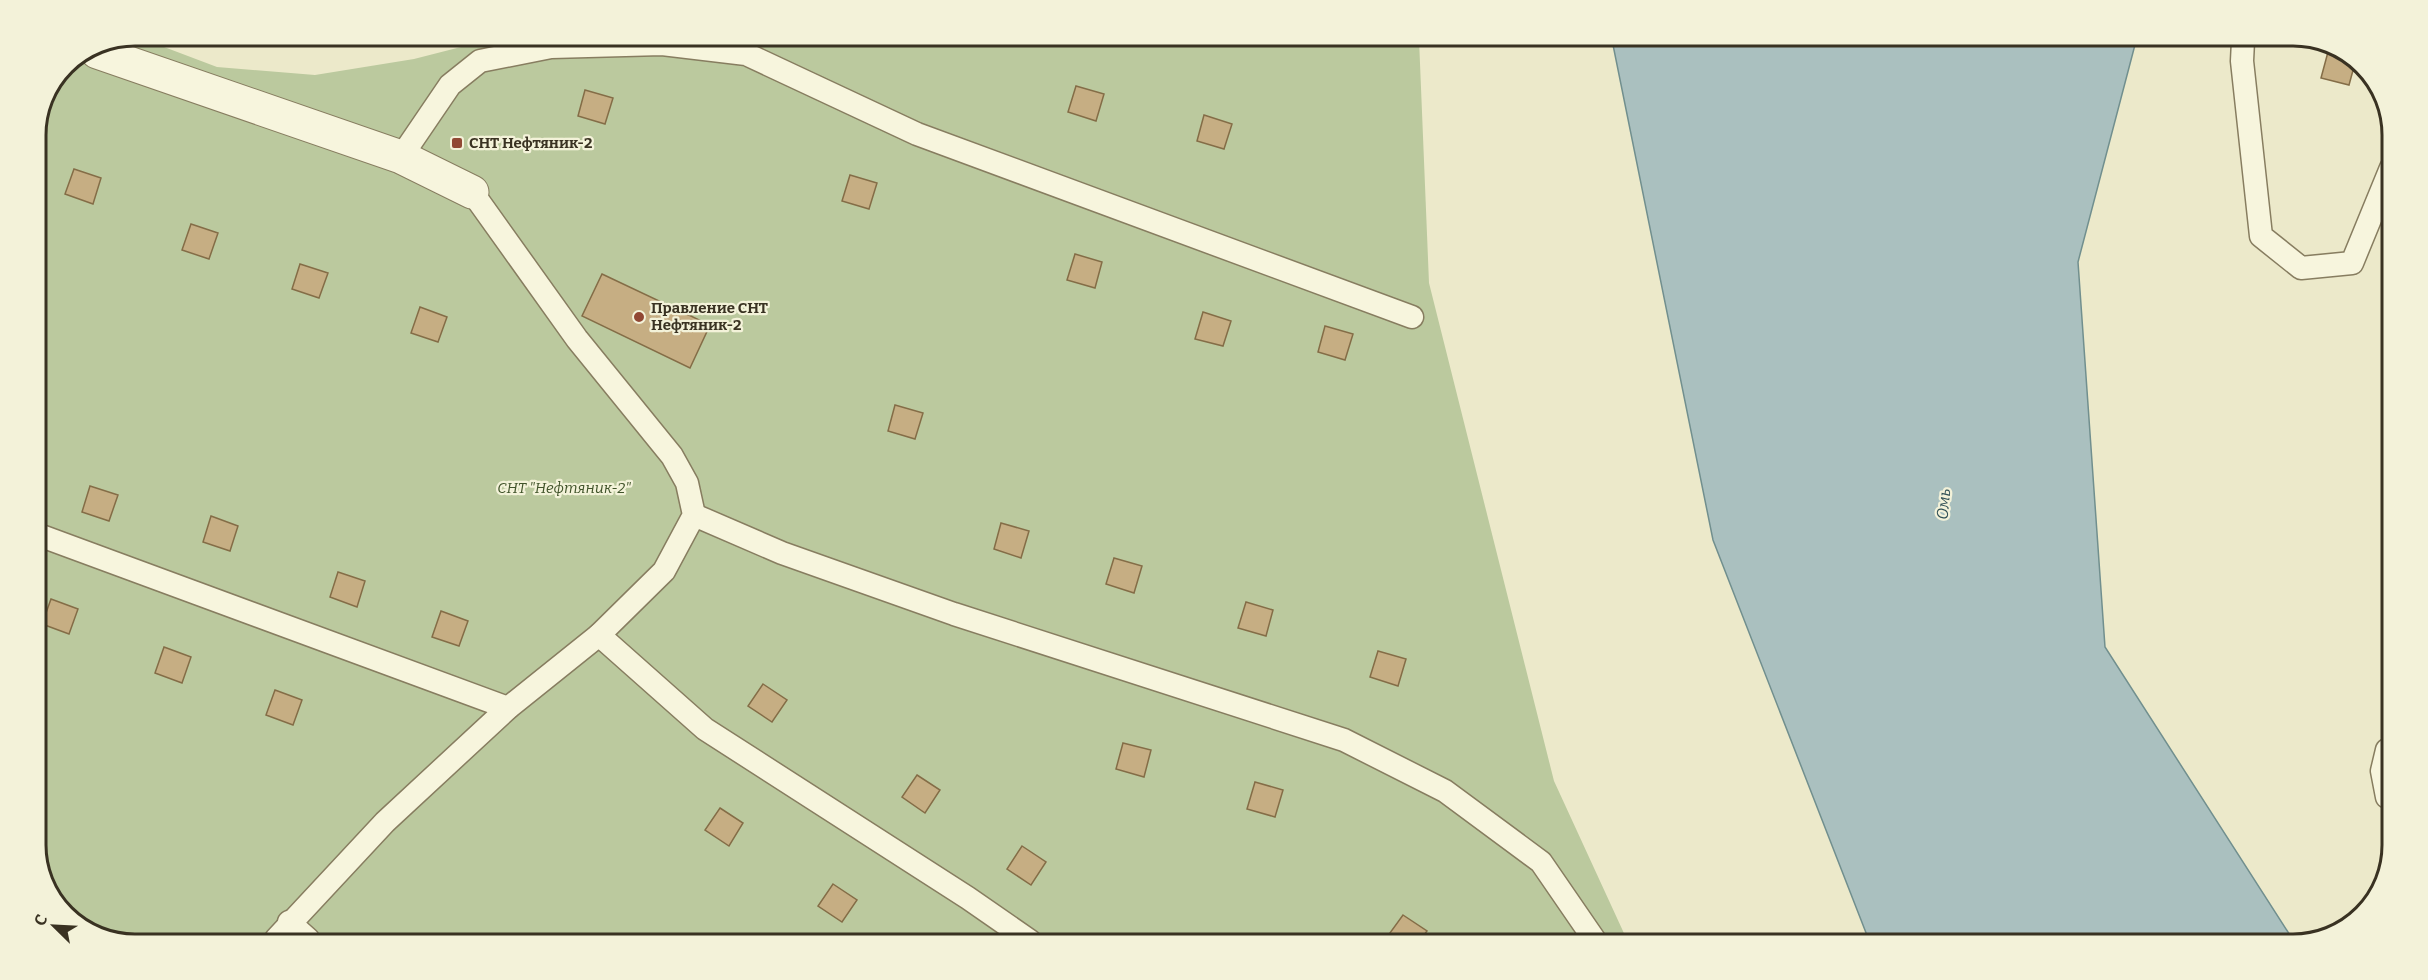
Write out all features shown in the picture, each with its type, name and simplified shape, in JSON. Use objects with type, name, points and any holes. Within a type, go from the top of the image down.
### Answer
[{"type":"street","points":[[101,53],[401,157],[472,192]]},
{"type":"lane","points":[[401,157],[450,85],[480,61],[551,47],[584,46]]},
{"type":"lane","points":[[679,46],[746,54],[917,134],[1412,316]]},
{"type":"lane","points":[[2243,46],[2242,61],[2261,236],[2301,268],[2352,263],[2381,192]]},
{"type":"lane","points":[[283,930],[385,822],[508,708],[599,635],[664,571],[694,515],[687,483],[672,456],[577,339],[472,192]]},
{"type":"lane","points":[[694,515],[782,553],[954,614],[1344,740],[1445,791],[1541,862],[1590,934]]},
{"type":"lane","points":[[47,538],[508,708]]},
{"type":"lane","points":[[599,635],[705,729],[968,898],[1020,934]]},
{"type":"green space","name":"СНТ \"Нефтяник-2\"","points":[[135,46],[161,46],[217,67],[315,75],[414,59],[465,46],[1419,46],[1429,283],[1554,781],[1624,934],[135,934],[107,929],[91,922],[84,917],[84,896],[63,896],[53,879],[47,851],[46,135],[53,101],[61,86],[72,72],[101,53]]},
{"type":"water","name":"Омь","points":[[1613,46],[2135,46],[2078,262],[2105,647],[2289,934],[1866,934],[1713,540]]},
{"type":"building","points":[[2327,54],[2353,70],[2349,85],[2321,78]]},
{"type":"building","points":[[1076,86],[1104,94],[1096,121],[1068,112]]},
{"type":"building","points":[[585,90],[613,98],[605,124],[578,116]]},
{"type":"building","points":[[1204,115],[1232,124],[1224,149],[1197,141]]},
{"type":"building","points":[[74,169],[101,178],[93,204],[65,194]]},
{"type":"building","points":[[850,175],[877,183],[869,209],[842,201]]},
{"type":"building","points":[[191,224],[218,233],[209,259],[182,250]]},
{"type":"building","points":[[1075,254],[1102,262],[1095,288],[1067,280]]},
{"type":"building","points":[[300,264],[328,273],[319,298],[292,289]]},
{"type":"building","points":[[602,274],[710,325],[690,368],[582,316]]},
{"type":"building","points":[[420,307],[447,317],[438,342],[411,333]]},
{"type":"building","points":[[1203,312],[1231,321],[1223,346],[1195,339]]},
{"type":"building","points":[[1325,326],[1353,334],[1345,360],[1318,352]]},
{"type":"building","points":[[895,405],[923,413],[915,439],[888,431]]},
{"type":"building","points":[[90,486],[118,495],[109,521],[82,512]]},
{"type":"building","points":[[211,516],[238,526],[230,551],[203,542]]},
{"type":"building","points":[[1001,523],[1029,531],[1021,558],[994,549]]},
{"type":"building","points":[[1114,558],[1142,566],[1134,593],[1106,584]]},
{"type":"building","points":[[338,572],[365,581],[357,607],[330,597]]},
{"type":"building","points":[[51,599],[78,609],[69,634],[47,626],[47,611]]},
{"type":"building","points":[[1246,602],[1273,610],[1266,636],[1238,628]]},
{"type":"building","points":[[441,611],[468,621],[459,646],[432,637]]},
{"type":"building","points":[[164,647],[191,657],[182,683],[155,673]]},
{"type":"building","points":[[1378,651],[1406,659],[1398,686],[1370,677]]},
{"type":"building","points":[[763,684],[787,700],[772,722],[748,706]]},
{"type":"building","points":[[275,690],[302,700],[293,725],[266,715]]},
{"type":"building","points":[[1123,743],[1151,750],[1144,777],[1116,769]]},
{"type":"building","points":[[917,775],[940,790],[925,813],[902,797]]},
{"type":"building","points":[[1255,782],[1283,790],[1275,817],[1247,809]]},
{"type":"building","points":[[720,808],[743,823],[729,846],[705,830]]},
{"type":"building","points":[[1022,846],[1046,862],[1031,885],[1007,869]]},
{"type":"building","points":[[833,884],[857,900],[842,922],[818,906]]},
{"type":"building","points":[[1403,915],[1427,931],[1425,934],[1389,934]]},
{"type":"place","name":"СНТ Нефтяник-2","points":[[457,143]]},
{"type":"place","name":"Правление СНТ Нефтяник-2","points":[[639,317]]}]
